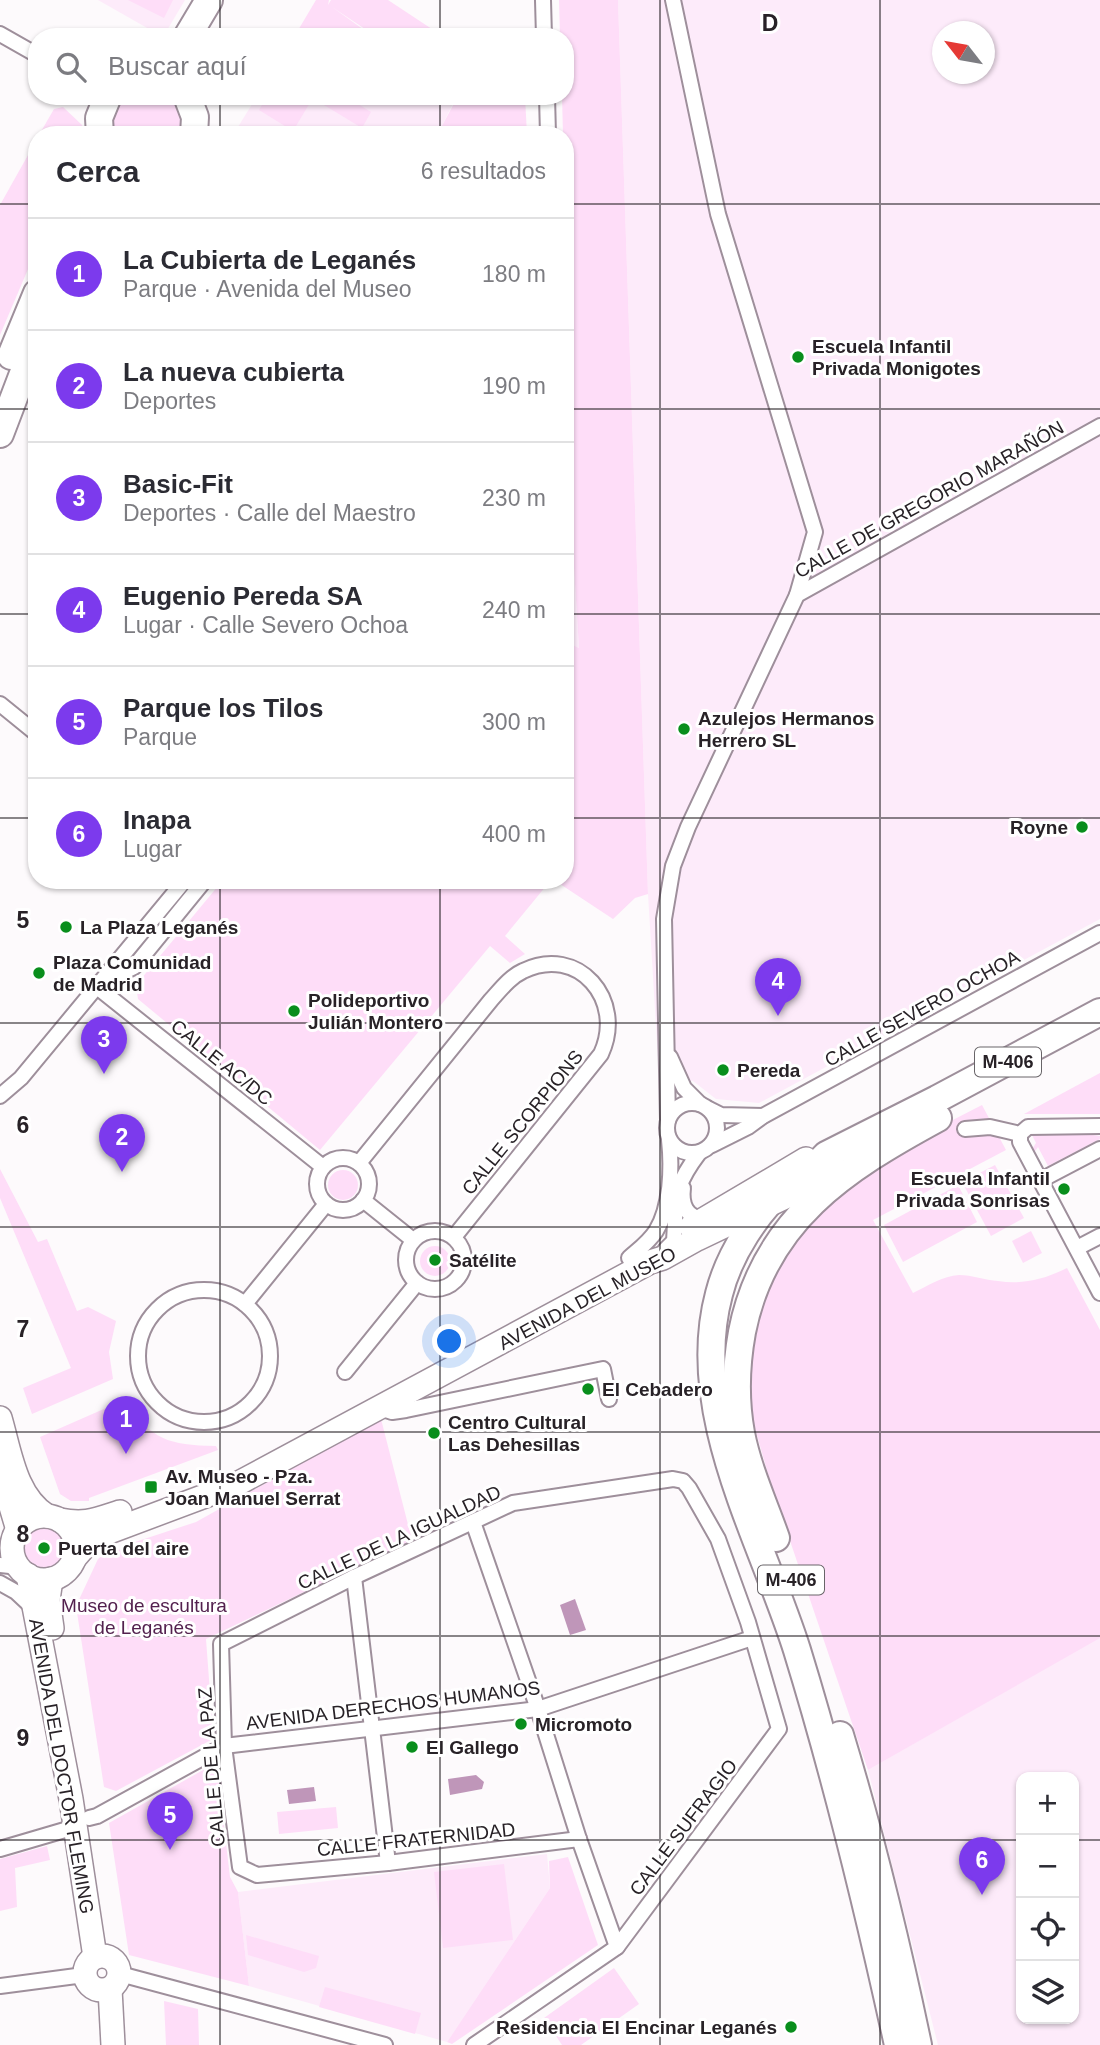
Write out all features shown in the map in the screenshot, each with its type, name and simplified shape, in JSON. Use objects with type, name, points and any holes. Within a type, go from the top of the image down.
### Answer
[{"type":"highway","points":[[192,28],[209,0]]},
{"type":"highway","points":[[212,28],[229,0]]},
{"type":"highway","points":[[0,384],[28,315]]},
{"type":"highway","points":[[0,434],[28,361]]},
{"type":"highway","name":"AVENIDA DEL MUSEO","points":[[827,1155],[937,1100],[1100,1012]]},
{"type":"highway","name":"AVENIDA DEL MUSEO","points":[[871,1156],[1100,1030]]},
{"type":"highway","name":"M-406","points":[[827,1155],[820,1163],[788,1184],[768,1206],[726,1273],[719,1295],[712,1344],[715,1410],[721,1437],[796,1648],[843,1808],[898,2045]]},
{"type":"highway","name":"M-406","points":[[871,1156],[805,1209],[788,1227],[772,1252],[755,1286],[745,1319],[737,1366],[737,1388],[743,1441],[813,1645],[861,1806],[898,1952],[918,2045]]},
{"type":"highway","points":[[898,1952],[929,2045]]},
{"type":"main road","name":"AVENIDA DEL MUSEO","points":[[73,1560],[87,1544],[101,1535],[221,1491],[380,1408],[639,1260],[649,1251],[802,1160],[827,1155]]},
{"type":"main road","name":"AVENIDA DEL MUSEO","points":[[53,1518],[79,1524],[93,1522],[221,1475],[604,1272],[639,1260],[663,1258],[696,1238],[871,1156]]},
{"type":"main road","points":[[0,1418],[23,1491],[32,1504],[69,1527],[76,1549],[68,1569],[51,1579],[35,1578],[16,1569],[13,1553],[14,1537],[18,1530],[30,1519],[53,1518]]},
{"type":"main road","points":[[0,1470],[18,1530]]},
{"type":"main road","name":"AVENIDA DEL DOCTOR FLEMING","points":[[16,1569],[34,1609],[82,1823]]},
{"type":"main road","name":"AVENIDA DEL DOCTOR FLEMING","points":[[51,1579],[49,1614],[113,2045]]},
{"type":"main road","name":"AVENIDA DEL DOCTOR FLEMING","points":[[101,2045],[102,1973]]},
{"type":"street","points":[[542,0],[544,28]]},
{"type":"street","points":[[673,0],[718,214],[815,533],[797,595]]},
{"type":"street","points":[[0,34],[28,50]]},
{"type":"street","points":[[547,105],[548,126]]},
{"type":"street","name":"CALLE DE GREGORIO MARAÑÓN","points":[[668,1120],[664,932],[673,866],[688,827],[797,595],[1100,426]]},
{"type":"street","points":[[0,704],[28,727]]},
{"type":"street","points":[[0,1097],[21,1078],[178,889]]},
{"type":"street","points":[[98,986],[134,967],[198,889]]},
{"type":"street","name":"CALLE SEVERO OCHOA","points":[[712,1145],[1100,933]]},
{"type":"street","name":"CALLE SCORPIONS","points":[[359,1163],[491,1000],[512,978],[529,968],[545,964],[570,968],[587,977],[603,998],[609,1015],[608,1033],[601,1054],[454,1237]]},
{"type":"street","name":"CALLE AC/DC","points":[[98,986],[323,1167]]},
{"type":"street","points":[[668,1053],[684,1088],[717,1122],[718,1130],[712,1145],[699,1153],[676,1195],[675,1237]]},
{"type":"street","points":[[639,1260],[660,1223],[670,1172],[668,1120],[676,1109],[683,1105],[704,1107]]},
{"type":"street","name":"CALLE SEVERO OCHOA","points":[[704,1107],[721,1115],[763,1116]]},
{"type":"street","points":[[1100,1126],[1027,1127],[1020,1134],[1020,1142],[1100,1293]]},
{"type":"street","points":[[965,1129],[990,1127],[1020,1134]]},
{"type":"street","points":[[669,1140],[682,1152],[699,1153]]},
{"type":"street","points":[[1041,1180],[1100,1149]]},
{"type":"street","points":[[344,1158],[359,1163],[369,1181],[369,1188],[363,1200],[353,1207],[341,1210],[327,1204],[318,1190],[319,1174],[323,1167],[336,1159],[344,1158]]},
{"type":"street","points":[[685,1177],[682,1192],[684,1207],[692,1216],[704,1219]]},
{"type":"street","points":[[363,1200],[413,1240]]},
{"type":"street","points":[[245,1304],[327,1204]]},
{"type":"street","points":[[434,1230],[454,1237],[465,1258],[458,1278],[440,1289],[425,1288],[417,1283],[407,1268],[408,1248],[413,1240],[434,1230]]},
{"type":"street","points":[[1077,1248],[1100,1236]]},
{"type":"street","points":[[345,1372],[417,1283]]},
{"type":"street","points":[[195,1290],[220,1292],[245,1304],[261,1322],[269,1345],[268,1371],[253,1399],[229,1417],[205,1422],[183,1418],[161,1406],[148,1391],[139,1366],[140,1340],[151,1316],[171,1299],[195,1290]]},
{"type":"street","points":[[380,1408],[392,1412],[406,1410],[603,1369],[610,1399]]},
{"type":"street","name":"CALLE DE LA IGUALDAD","points":[[221,1644],[354,1577],[513,1503],[673,1479],[685,1482],[718,1539],[752,1638]]},
{"type":"street","points":[[473,1522],[617,1947]]},
{"type":"street","points":[[354,1577],[388,1863]]},
{"type":"street","points":[[0,1583],[16,1592],[34,1609]]},
{"type":"street","name":"AVENIDA DERECHOS HUMANOS","points":[[0,1849],[82,1823],[224,1746],[538,1709],[752,1638]]},
{"type":"street","name":"CALLE SUFRAGIO","points":[[474,2045],[617,1947],[779,1729],[752,1638]]},
{"type":"street","name":"CALLE DE LA PAZ","points":[[221,1644],[224,1746],[240,1867],[257,1875]]},
{"type":"street","name":"CALLE FRATERNIDAD","points":[[257,1875],[388,1863],[579,1839]]},
{"type":"street","points":[[0,1986],[102,1973],[385,2045]]},
{"type":"shaded area","points":[[98,0],[185,0],[168,28],[147,28]]},
{"type":"shaded area","points":[[618,0],[1100,0],[1100,919],[759,1103],[716,1099],[693,1081],[659,1076],[648,894]]},
{"type":"shaded area","points":[[251,105],[452,105],[442,126],[239,126]]},
{"type":"shaded area","points":[[574,568],[579,648],[574,646]]},
{"type":"shaded area","points":[[575,1599],[586,1630],[570,1635],[560,1605]]},
{"type":"shaded area","points":[[1100,1637],[1100,2045],[938,2045],[868,1770]]},
{"type":"shaded area","points":[[476,1775],[484,1782],[482,1789],[450,1795],[448,1779]]},
{"type":"shaded area","points":[[314,1787],[316,1801],[289,1804],[287,1790]]},
{"type":"shaded area","points":[[547,1854],[550,1888],[447,2042],[249,1986],[238,1892]]},
{"type":"green space","points":[[128,0],[173,0],[164,18]]},
{"type":"green space","points":[[316,0],[329,0],[328,5],[331,0],[388,0],[430,28],[364,28],[332,7],[361,28],[299,28]]},
{"type":"green space","points":[[559,0],[618,0],[648,894],[635,898],[613,919],[568,889],[574,889],[574,646],[579,648],[574,568],[574,126],[563,126],[562,105],[574,105],[574,28],[560,28]]},
{"type":"green space","points":[[116,105],[179,105],[183,124],[111,126]]},
{"type":"green space","points":[[262,105],[309,105],[296,126],[285,126],[259,110]]},
{"type":"green space","points":[[324,105],[360,105],[371,112],[363,126]]},
{"type":"green space","points":[[453,105],[525,105],[527,126],[442,126]]},
{"type":"green space","points":[[63,107],[82,126],[44,126],[54,109]]},
{"type":"green space","points":[[28,155],[28,269],[0,335],[0,205]]},
{"type":"green space","name":"Polideportivo Julián Montero","points":[[216,889],[544,889],[505,936],[525,954],[510,963],[490,946],[320,1150],[138,999],[136,985]]},
{"type":"green space","points":[[1100,1073],[1100,1114],[1024,1114]]},
{"type":"green space","points":[[982,1105],[1006,1150],[873,1220],[913,1293],[953,1276],[1025,1282],[1067,1268],[1100,1330],[1100,1638],[868,1770],[772,1488],[750,1411],[747,1344],[763,1287],[802,1222],[845,1188],[945,1124]]},
{"type":"green space","points":[[1032,1135],[1093,1135],[1100,1136],[1100,1139],[1048,1166],[1038,1147],[1033,1154],[1031,1151],[1036,1143]]},
{"type":"green space","points":[[995,1165],[1024,1218],[991,1236],[962,1182]]},
{"type":"green space","points":[[0,1169],[38,1242],[47,1239],[77,1311],[88,1307],[116,1321],[109,1352],[113,1379],[32,1414],[23,1388],[71,1368],[0,1198]]},
{"type":"green space","points":[[343,1170],[349,1171],[357,1179],[357,1191],[349,1199],[343,1200],[337,1199],[329,1191],[328,1185],[329,1179],[337,1171]]},
{"type":"green space","points":[[958,1185],[977,1222],[903,1262],[884,1225]]},
{"type":"green space","points":[[1031,1231],[1042,1253],[1023,1263],[1012,1241]]},
{"type":"green space","points":[[435,1246],[446,1250],[450,1261],[446,1272],[435,1276],[424,1272],[420,1261],[424,1250]]},
{"type":"green space","points":[[122,1401],[143,1424],[163,1438],[185,1444],[216,1446],[218,1450],[89,1498],[89,1501],[71,1501],[60,1494],[40,1437]]},
{"type":"green space","name":"Museo de escultura de Leganés","points":[[381,1419],[412,1540],[206,1639],[213,1733],[211,1740],[116,1791],[104,1787],[76,1606],[98,1559],[111,1549],[124,1550],[135,1542],[196,1522]]},
{"type":"green space","points":[[45,1526],[60,1532],[66,1547],[60,1562],[45,1568],[30,1562],[24,1547],[30,1532]]},
{"type":"green space","points":[[212,1765],[217,1767],[230,1877],[238,1892],[249,1986],[129,1955],[109,1823]]},
{"type":"green space","points":[[336,1807],[338,1828],[279,1834],[277,1812]]},
{"type":"green space","points":[[47,1846],[50,1860],[15,1868],[17,1907],[0,1911],[0,1859]]},
{"type":"green space","points":[[568,1857],[598,1945],[452,2044],[447,2042],[550,1888],[549,1861]]},
{"type":"green space","points":[[504,1864],[513,1940],[443,1948],[434,1872]]},
{"type":"green space","points":[[246,1935],[319,1956],[316,1968],[304,1972],[248,1955]]},
{"type":"green space","points":[[614,1968],[639,2004],[581,2045],[562,2045],[544,2018]]},
{"type":"green space","points":[[325,1987],[421,2013],[415,2034],[319,2007]]},
{"type":"green space","points":[[164,2001],[198,2009],[199,2045],[166,2045]]},
{"type":"place","name":"Escuela Infantil Privada Monigotes","points":[[798,357]]},
{"type":"place","name":"Azulejos Hermanos Herrero SL","points":[[684,729]]},
{"type":"place","name":"Royne","points":[[1082,827]]},
{"type":"place","name":"La Plaza Leganés","points":[[66,927]]},
{"type":"place","name":"Plaza Comunidad de Madrid","points":[[39,973]]},
{"type":"place","name":"Polideportivo Julián Montero","points":[[294,1011]]},
{"type":"place","name":"Eugenio Pereda SA","points":[[778,1016]]},
{"type":"place","name":"Pereda","points":[[723,1070]]},
{"type":"place","name":"Basic-Fit","points":[[104,1074]]},
{"type":"place","name":"La nueva cubierta","points":[[122,1172]]},
{"type":"place","name":"Escuela Infantil Privada Sonrisas","points":[[1064,1189]]},
{"type":"place","name":"Satélite","points":[[435,1260]]},
{"type":"place","name":"El Cebadero","points":[[588,1389]]},
{"type":"place","name":"Centro Cultural Las Dehesillas","points":[[434,1433]]},
{"type":"place","name":"La Cubierta de Leganés","points":[[126,1454]]},
{"type":"place","name":"Av. Museo - Pza. Joan Manuel Serrat","points":[[151,1487]]},
{"type":"place","name":"Puerta del aire","points":[[44,1548]]},
{"type":"place","name":"Micromoto","points":[[521,1724]]},
{"type":"place","name":"El Gallego","points":[[412,1747]]},
{"type":"place","name":"Parque los Tilos","points":[[170,1850]]},
{"type":"place","name":"Inapa","points":[[982,1895]]},
{"type":"place","name":"Residencia El Encinar Leganés","points":[[791,2027]]}]
